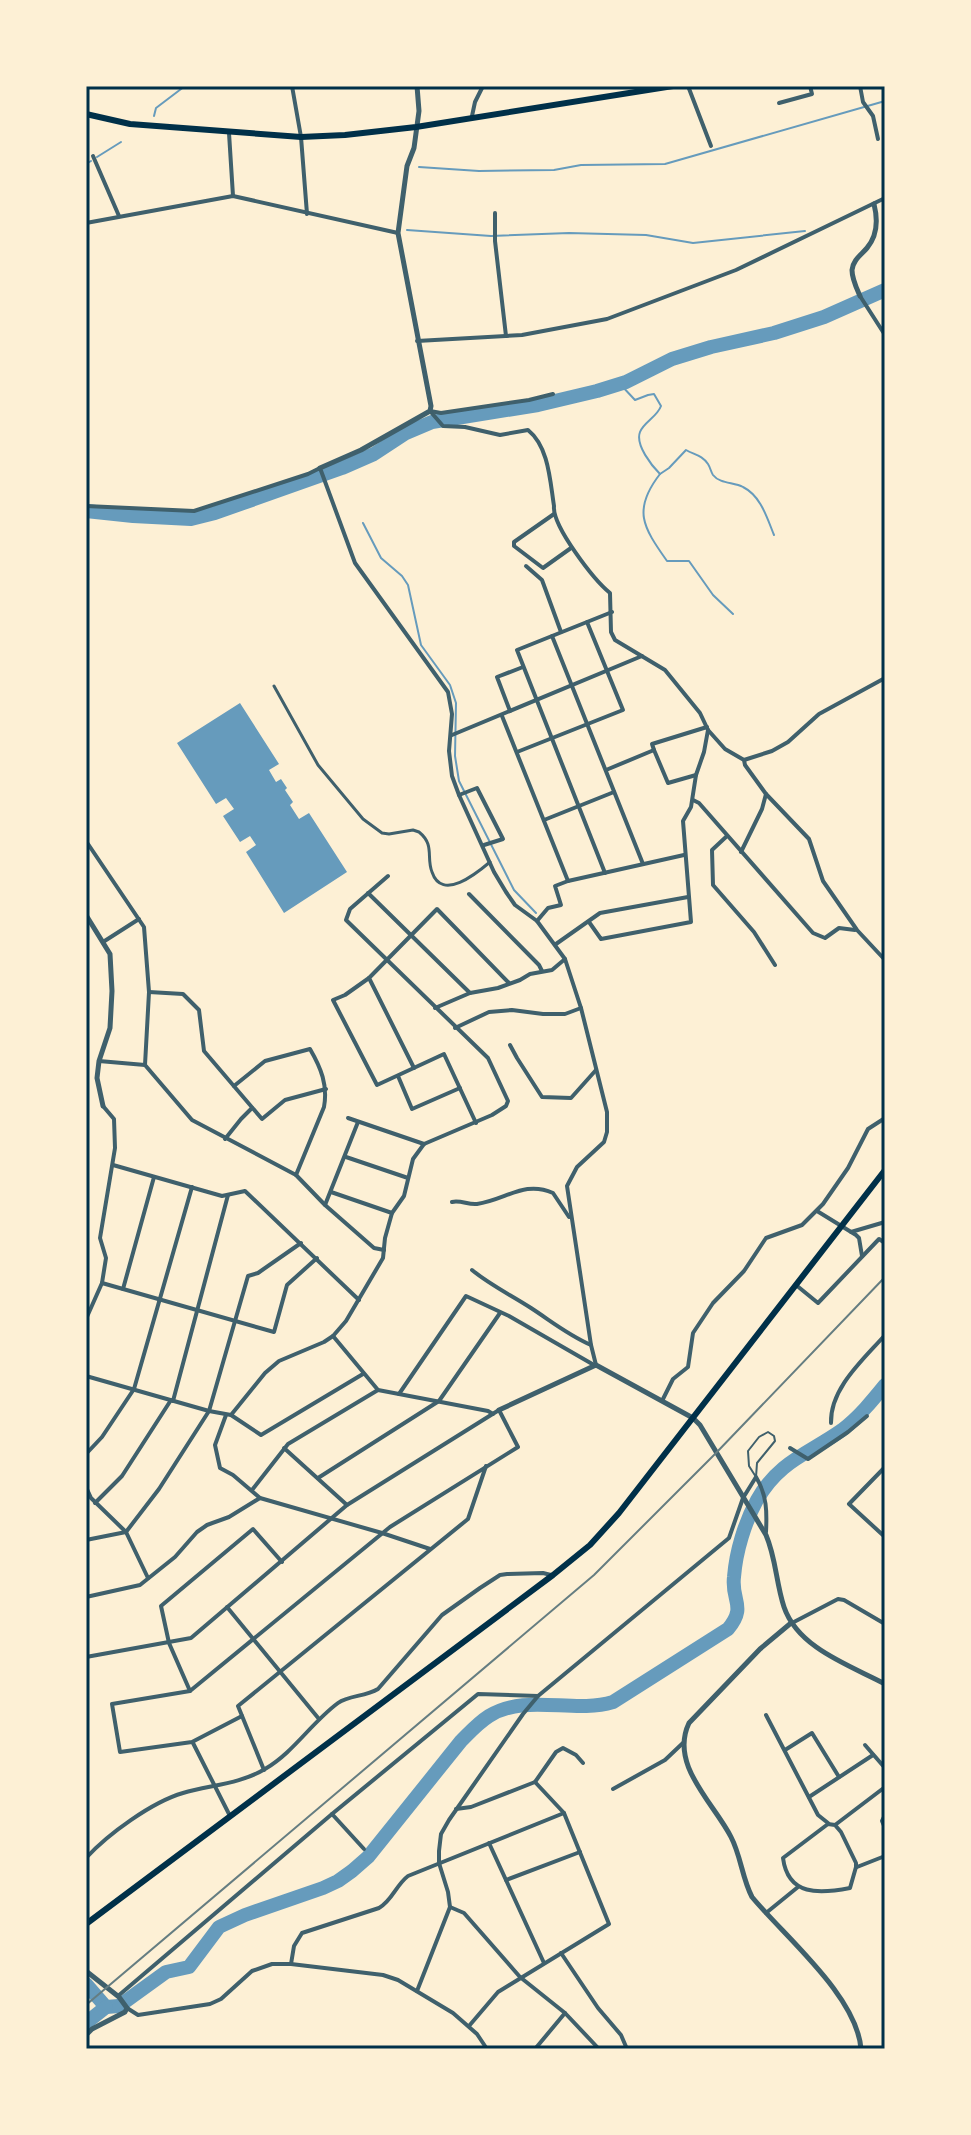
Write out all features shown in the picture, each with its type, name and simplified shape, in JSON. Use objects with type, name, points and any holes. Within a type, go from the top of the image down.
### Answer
[{"type":"main road","points":[[86,112],[130,124],[301,137],[416,127],[673,86]]},
{"type":"main road","points":[[86,1924],[590,1545],[693,1418],[885,1170]]},
{"type":"street","points":[[86,86],[86,112]]},
{"type":"street","points":[[292,86],[301,137],[307,214]]},
{"type":"street","points":[[417,86],[419,111],[414,148],[407,166],[398,233],[430,411],[443,426],[465,427],[500,435],[528,430],[532,433],[544,454],[554,514],[571,548],[599,584],[610,593],[613,637],[665,670],[725,749],[744,760],[766,794],[809,839],[823,881],[857,930],[885,960]]},
{"type":"street","points":[[472,116],[483,86]]},
{"type":"street","points":[[688,86],[711,146]]},
{"type":"street","points":[[779,103],[812,94],[810,86]]},
{"type":"street","points":[[860,86],[866,107],[873,116],[878,139]]},
{"type":"street","points":[[229,133],[233,196]]},
{"type":"street","points":[[93,156],[119,216]]},
{"type":"street","points":[[86,223],[233,196],[398,233]]},
{"type":"street","points":[[417,341],[531,333],[616,316],[736,270],[885,198]]},
{"type":"street","points":[[874,204],[878,219],[875,234],[853,266],[853,281],[863,303],[885,335]]},
{"type":"street","points":[[495,213],[495,241],[506,336]]},
{"type":"street","points":[[86,506],[194,511],[321,470],[430,411],[441,413],[553,394]]},
{"type":"street","points":[[321,470],[355,563],[448,692],[452,714],[449,751],[452,776],[490,862],[515,905],[537,921],[556,944],[565,959],[581,1008],[607,1112],[604,1142],[577,1167],[567,1186],[596,1365]]},
{"type":"street","points":[[554,514],[514,542],[514,546],[543,568],[571,548]]},
{"type":"street","points":[[526,566],[542,580],[561,632]]},
{"type":"street","points":[[605,873],[517,650],[612,612]]},
{"type":"street","points":[[517,752],[623,710],[587,622]]},
{"type":"street","points":[[552,636],[643,864]]},
{"type":"street","points":[[451,735],[642,656]]},
{"type":"street","points":[[510,711],[497,677],[523,667]]},
{"type":"street","points":[[744,760],[788,742],[819,714],[885,678]]},
{"type":"street","points":[[274,686],[318,765],[375,829],[389,834],[413,830],[424,835],[429,844],[431,872],[446,885],[461,883],[490,862]]},
{"type":"street","points":[[501,716],[568,881]]},
{"type":"street","points":[[696,775],[668,783],[652,744],[707,728]]},
{"type":"street","points":[[589,922],[601,939],[691,922],[683,821],[693,800],[707,728]]},
{"type":"street","points":[[606,770],[654,750]]},
{"type":"street","points":[[459,795],[477,788],[503,839],[483,845]]},
{"type":"street","points":[[544,820],[614,792]]},
{"type":"street","points":[[741,852],[766,794]]},
{"type":"street","points":[[693,800],[699,803],[813,933],[825,938],[839,928],[857,930]]},
{"type":"street","points":[[727,836],[712,850],[713,885],[754,932],[775,965]]},
{"type":"street","points":[[86,841],[144,927],[149,992],[145,1065],[192,1120],[296,1175],[374,1248],[384,1250]]},
{"type":"street","points":[[537,921],[548,908],[561,905],[555,886],[684,855]]},
{"type":"street","points":[[388,876],[350,909],[346,920],[488,1058],[508,1101],[506,1106],[476,1123],[424,1144],[413,1159],[404,1196],[392,1213],[383,1258],[346,1321],[324,1342],[279,1361],[265,1373],[228,1415],[215,1445],[220,1468],[260,1498],[430,1549]]},
{"type":"street","points":[[368,893],[470,993]]},
{"type":"street","points":[[469,894],[542,971]]},
{"type":"street","points":[[556,944],[600,913],[688,897]]},
{"type":"street","points":[[476,1123],[444,1054],[377,1085],[333,1000],[369,978],[437,909],[509,983]]},
{"type":"street","points":[[86,915],[110,954],[110,1028],[97,1078],[103,1106],[114,1119],[115,1148],[100,1238],[106,1258],[102,1283],[86,1319]]},
{"type":"street","points":[[103,942],[139,919]]},
{"type":"street","points":[[435,1008],[470,993],[498,988],[530,974],[552,970],[565,959]]},
{"type":"street","points":[[369,978],[414,1068]]},
{"type":"street","points":[[149,992],[183,994],[199,1010],[204,1051],[262,1119],[285,1100],[326,1089]]},
{"type":"street","points":[[455,1028],[489,1012],[512,1010],[565,1014],[581,1008]]},
{"type":"street","points":[[510,1045],[542,1097],[571,1098],[596,1070]]},
{"type":"street","points":[[234,1086],[265,1061],[310,1049],[321,1066],[326,1089],[324,1107],[296,1175]]},
{"type":"street","points":[[99,1061],[145,1065]]},
{"type":"street","points":[[398,1076],[412,1109],[460,1088]]},
{"type":"street","points":[[225,1139],[252,1108]]},
{"type":"street","points":[[348,1118],[424,1144]]},
{"type":"street","points":[[662,1401],[673,1379],[688,1367],[693,1333],[722,1292],[744,1271],[766,1238],[802,1225],[817,1211],[848,1168],[868,1129],[885,1118]]},
{"type":"street","points":[[325,1205],[358,1122]]},
{"type":"street","points":[[345,1156],[408,1178]]},
{"type":"street","points":[[113,1165],[222,1196],[245,1191],[359,1300]]},
{"type":"street","points":[[123,1289],[154,1177]]},
{"type":"street","points":[[86,1454],[102,1437],[134,1389],[192,1187]]},
{"type":"street","points":[[452,1202],[457,1200],[472,1205],[488,1202],[529,1187],[553,1193],[571,1219]]},
{"type":"street","points":[[331,1192],[392,1213]]},
{"type":"street","points":[[95,1503],[122,1476],[172,1400],[228,1195]]},
{"type":"street","points":[[817,1211],[859,1238],[862,1256]]},
{"type":"street","points":[[851,1232],[885,1222]]},
{"type":"street","points":[[796,1285],[818,1303],[879,1239],[885,1243]]},
{"type":"street","points":[[86,1540],[126,1532],[159,1489],[209,1411],[248,1276],[258,1273],[301,1243]]},
{"type":"street","points":[[102,1283],[274,1332],[287,1285],[317,1258]]},
{"type":"street","points":[[472,1270],[558,1328],[591,1345]]},
{"type":"street","points":[[399,1394],[466,1296],[693,1418],[766,1535],[791,1623],[819,1648],[885,1684]]},
{"type":"street","points":[[318,1478],[439,1401],[500,1313]]},
{"type":"street","points":[[831,1423],[831,1412],[843,1384],[885,1335]]},
{"type":"street","points":[[333,1336],[378,1390],[496,1412]]},
{"type":"street","points":[[86,1657],[191,1638],[347,1505],[496,1412],[596,1365]]},
{"type":"street","points":[[86,1376],[228,1415],[261,1435],[363,1374]]},
{"type":"street","points":[[252,1490],[284,1448],[378,1390]]},
{"type":"street","points":[[242,1716],[192,1742],[120,1752],[112,1704],[190,1691],[382,1533],[518,1447],[496,1412]]},
{"type":"street","points":[[792,1449],[806,1459],[867,1416]]},
{"type":"street","points":[[284,1448],[347,1505]]},
{"type":"street","points":[[264,1770],[238,1706],[468,1519],[486,1466]]},
{"type":"street","points":[[885,1467],[849,1504],[885,1537]]},
{"type":"street","points":[[417,1991],[450,1907],[439,1863],[441,1834],[523,1714],[536,1699],[729,1538],[743,1498],[756,1477],[766,1501],[766,1535]]},
{"type":"street","points":[[86,1487],[95,1503],[126,1532],[148,1578]]},
{"type":"street","points":[[86,1597],[140,1585],[175,1557],[197,1532],[260,1498]]},
{"type":"street","points":[[190,1691],[169,1643],[161,1606],[253,1529],[282,1562]]},
{"type":"street","points":[[86,1858],[109,1837],[171,1796],[214,1787],[264,1770],[295,1747],[319,1719],[346,1698],[360,1697],[378,1689],[442,1615],[500,1575],[553,1575]]},
{"type":"street","points":[[861,2049],[860,2035],[836,1994],[805,1954],[752,1897],[732,1838],[698,1786],[687,1762],[684,1742],[685,1733],[696,1715],[760,1649],[791,1623],[838,1599],[885,1624]]},
{"type":"street","points":[[227,1607],[319,1719]]},
{"type":"street","points":[[119,1996],[478,1694],[536,1699]]},
{"type":"street","points":[[766,1715],[818,1815],[832,1824],[841,1832],[856,1867],[850,1888],[813,1892],[798,1887],[784,1869],[783,1858],[832,1824],[885,1787]]},
{"type":"street","points":[[785,1750],[812,1733],[839,1777]]},
{"type":"street","points":[[192,1742],[230,1816]]},
{"type":"street","points":[[613,1789],[665,1760],[684,1742]]},
{"type":"street","points":[[865,1745],[885,1768]]},
{"type":"street","points":[[456,1809],[471,1807],[535,1782],[556,1752],[563,1748],[583,1763]]},
{"type":"street","points":[[809,1797],[873,1755]]},
{"type":"street","points":[[469,2026],[498,1992],[609,1924],[564,1813],[535,1782]]},
{"type":"street","points":[[291,1964],[294,1946],[302,1933],[379,1908],[386,1904],[400,1882],[408,1876],[564,1813]]},
{"type":"street","points":[[332,1814],[364,1849]]},
{"type":"street","points":[[885,1815],[882,1821],[885,1828]]},
{"type":"street","points":[[489,1843],[544,1963]]},
{"type":"street","points":[[506,1880],[580,1852]]},
{"type":"street","points":[[856,1867],[885,1856]]},
{"type":"street","points":[[766,1913],[798,1887]]},
{"type":"street","points":[[450,1907],[464,1913],[520,1977],[565,2013],[599,2049]]},
{"type":"street","points":[[561,1953],[598,2008],[621,2035],[627,2049]]},
{"type":"street","points":[[86,1971],[138,2015],[210,2004],[221,1999],[252,1971],[272,1964],[392,1977],[453,2013],[469,2026],[487,2049]]},
{"type":"street","points":[[86,2035],[125,2012],[127,2007]]},
{"type":"street","points":[[535,2049],[565,2013]]},
{"type":"lane","points":[[768,1432],[775,1441],[757,1463],[756,1477],[749,1466],[748,1451],[751,1444],[768,1432]]},
{"type":"water","points":[[240,703],[279,764],[269,770],[276,782],[281,779],[287,788],[285,790],[293,802],[290,805],[299,819],[309,813],[347,872],[284,913],[246,852],[256,845],[250,836],[240,842],[223,816],[234,809],[226,798],[216,804],[177,743]]},
{"type":"waterway","points":[[154,116],[156,108],[185,86]]},
{"type":"waterway","points":[[419,167],[479,171],[665,164],[885,101]]},
{"type":"waterway","points":[[97,157],[121,142]]},
{"type":"waterway","points":[[86,164],[91,161]]},
{"type":"waterway","points":[[407,230],[491,236],[569,233],[646,235],[693,243],[805,231]]},
{"type":"waterway","points":[[86,511],[191,519],[215,513],[342,468],[432,422],[538,405],[597,391],[626,382],[672,359],[824,317],[885,290]]},
{"type":"waterway","points":[[620,384],[635,400],[654,394],[661,406],[642,428],[639,437],[645,455],[660,474],[686,450],[698,456],[706,461],[716,478],[743,487],[754,496],[763,508],[774,535]]},
{"type":"waterway","points":[[660,474],[651,487],[644,508],[644,518],[652,538],[667,561],[689,561],[713,595],[733,614]]},
{"type":"waterway","points":[[363,523],[381,558],[408,585],[421,645],[450,685],[456,703],[455,756],[459,781],[514,890],[536,913]]},
{"type":"waterway","points":[[86,1984],[106,2007],[119,2006],[166,1972],[189,1967],[219,1927],[338,1881],[368,1857],[461,1741],[489,1716],[518,1706],[582,1706],[613,1702],[728,1629],[737,1615],[734,1585],[739,1547],[757,1500],[785,1467],[848,1425],[885,1385]]},
{"type":"waterway","points":[[86,2023],[106,2007]]},
{"type":"railway","points":[[86,2005],[594,1575],[885,1277]]}]
